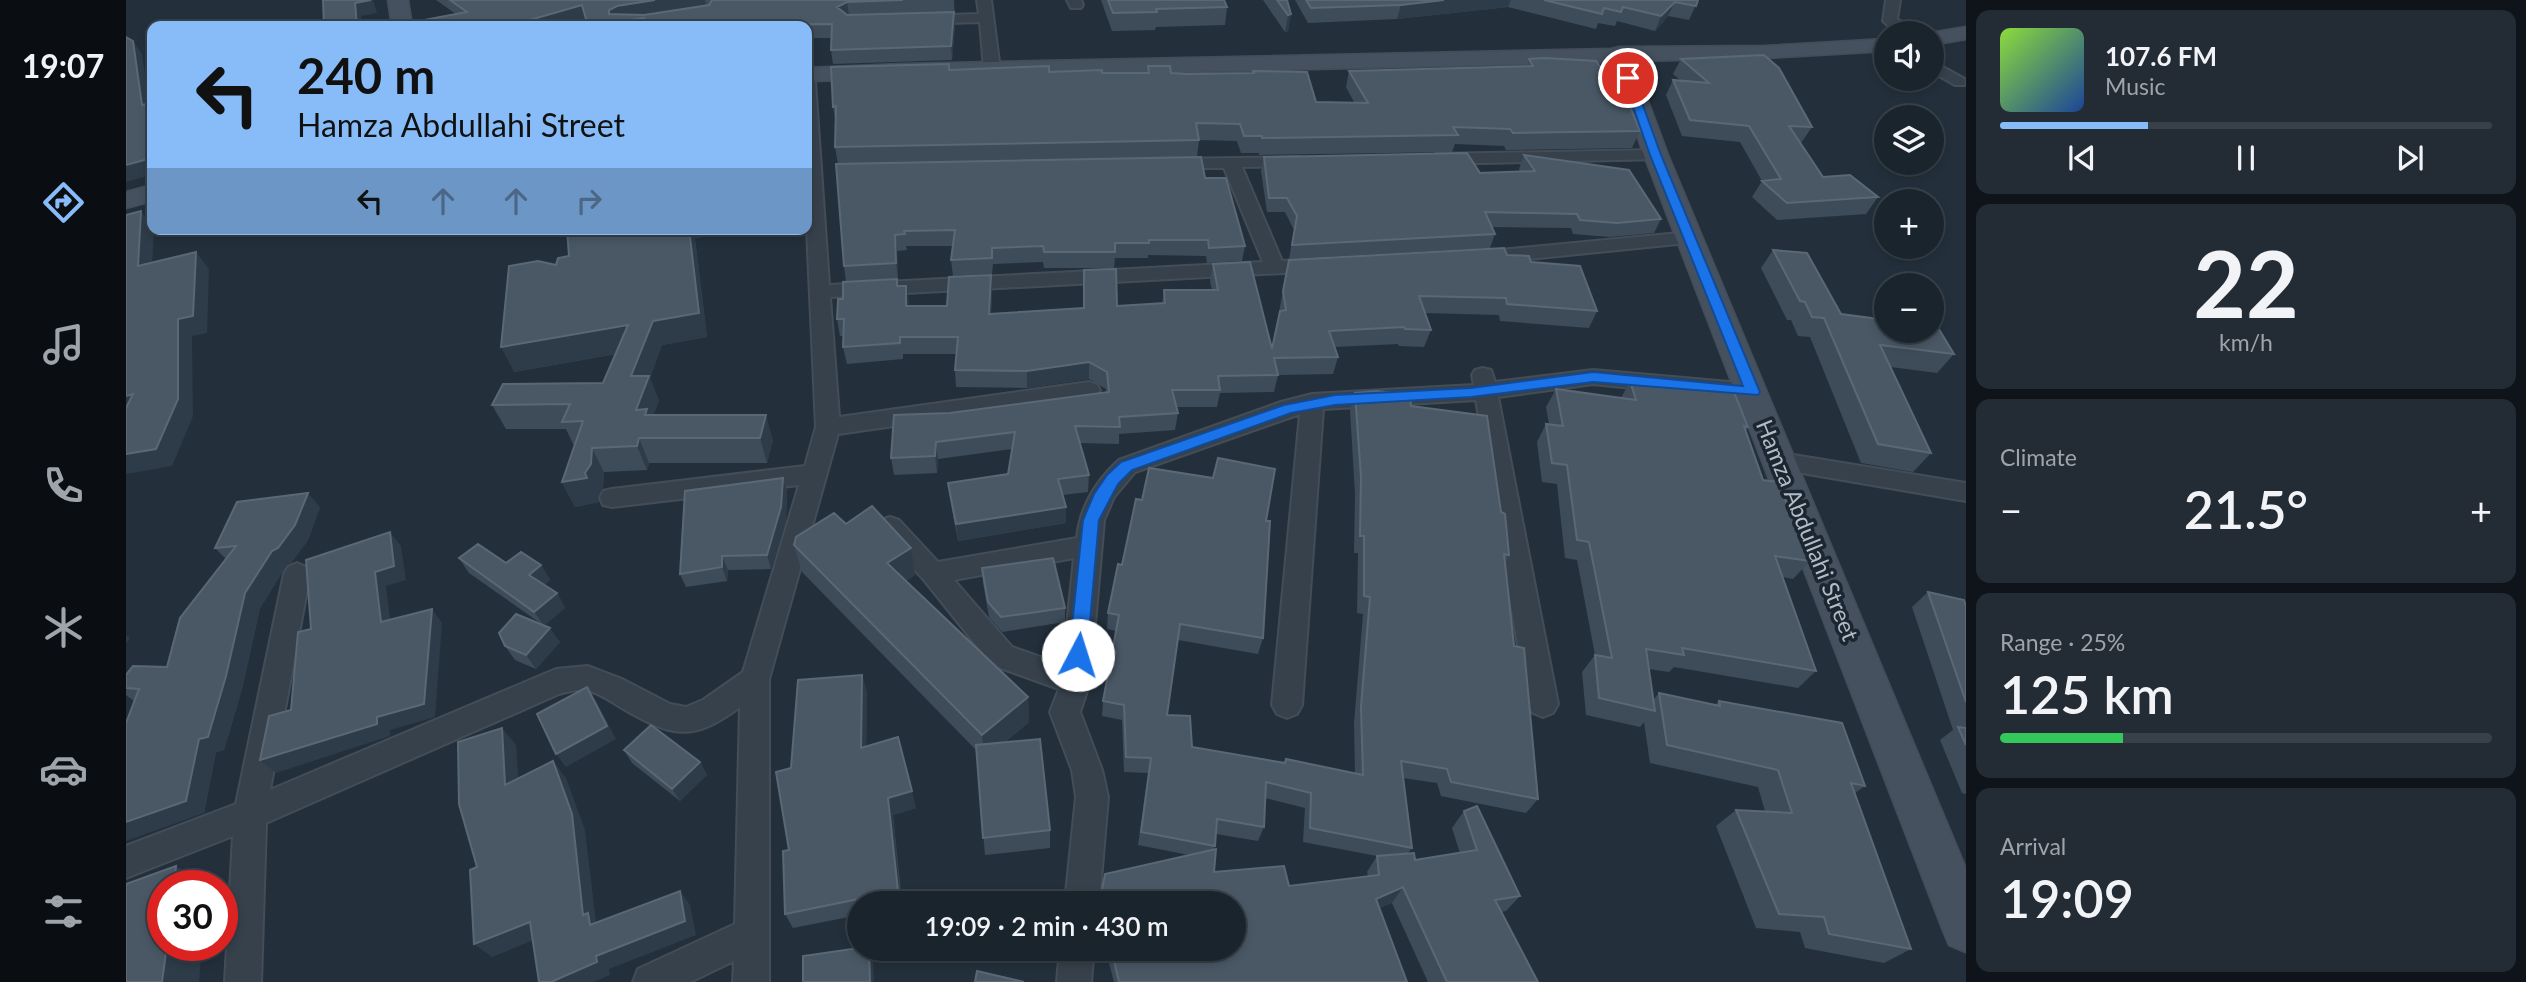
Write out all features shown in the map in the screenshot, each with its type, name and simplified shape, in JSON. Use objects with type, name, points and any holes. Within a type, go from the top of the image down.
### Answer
[{"type":"main road","points":[[398,0],[401,21]]},
{"type":"main road","points":[[1944,37],[1966,33]]},
{"type":"main road","points":[[812,75],[1553,55],[1594,64],[1623,66],[1765,52],[1874,46]]},
{"type":"main road","name":"Hamza Abdullahi Street","points":[[1623,66],[1656,155],[1966,928]]},
{"type":"main road","points":[[126,200],[147,194]]},
{"type":"street","points":[[984,0],[992,69]]},
{"type":"street","points":[[1890,21],[1893,0]]},
{"type":"street","points":[[904,20],[986,18]]},
{"type":"street","points":[[1944,73],[1960,82]]},
{"type":"street","points":[[751,982],[755,678],[828,427],[819,172],[812,119]]},
{"type":"street","points":[[1423,159],[1656,155]]},
{"type":"street","points":[[1147,164],[1313,161]]},
{"type":"street","points":[[1231,163],[1275,267]]},
{"type":"street","points":[[1456,260],[1690,239]]},
{"type":"street","points":[[822,291],[1345,264]]},
{"type":"street","points":[[1083,891],[1092,797],[1087,770],[1065,712],[1076,682],[1091,520],[1112,480],[1126,466],[1312,402],[1593,377],[1749,383]]},
{"type":"street","points":[[1481,386],[1543,704]]},
{"type":"street","points":[[828,427],[1089,390]]},
{"type":"street","points":[[1287,705],[1312,402]]},
{"type":"street","points":[[1781,462],[1966,492]]},
{"type":"street","points":[[612,498],[816,474]]},
{"type":"street","points":[[890,527],[933,573],[1002,656],[1076,682]]},
{"type":"street","points":[[933,573],[1088,545]]},
{"type":"street","points":[[243,982],[250,814],[297,574]]},
{"type":"street","points":[[126,862],[250,814],[556,682],[585,677],[605,683],[670,718],[686,720],[706,712],[755,678]]},
{"type":"street","points":[[651,982],[751,934]]},
{"type":"building","points":[[323,0],[371,0],[355,3],[357,21],[324,21]]},
{"type":"building","points":[[450,0],[655,0],[617,6],[609,10],[609,14],[644,15],[709,5],[712,0],[903,0],[847,2],[837,7],[847,15],[954,12],[951,46],[831,50],[832,24],[812,24],[812,21],[642,21],[644,18],[587,21],[582,5],[526,21],[424,20],[467,12]]},
{"type":"building","points":[[1108,0],[1224,0],[1227,7],[1113,13]]},
{"type":"building","points":[[1277,0],[1287,0],[1291,14],[1288,15]]},
{"type":"building","points":[[1306,0],[1444,0],[1401,5],[1311,8]]},
{"type":"building","points":[[1544,0],[1698,0],[1696,6],[1675,2],[1661,16],[1623,7],[1621,12],[1604,8],[1602,14]]},
{"type":"building","points":[[126,37],[133,41],[142,105],[147,104],[147,159],[126,165]]},
{"type":"building","points":[[1764,55],[1779,68],[1812,127],[1789,126],[1823,177],[1850,175],[1874,194],[1874,197],[1787,203],[1762,181],[1781,179],[1749,126],[1690,120],[1673,80],[1709,83],[1681,59]]},
{"type":"building","points":[[1529,59],[1596,61],[1624,101],[1628,102],[1640,131],[1513,133],[1510,129],[1453,127],[1458,135],[1262,138],[1244,136],[1240,124],[1196,123],[1199,140],[835,147],[836,106],[833,107],[831,67],[949,64],[949,70],[1049,66],[1049,72],[1102,70],[1102,73],[1149,73],[1148,66],[1170,66],[1171,73],[1188,74],[1307,72],[1316,102],[1368,103],[1349,71],[1533,66]]},
{"type":"building","points":[[1467,153],[1480,173],[1535,171],[1524,155],[1629,170],[1661,219],[1617,223],[1580,220],[1577,214],[1485,212],[1495,234],[1292,245],[1297,216],[1287,198],[1269,198],[1264,157]]},
{"type":"building","points":[[1201,157],[1205,178],[1226,178],[1245,246],[1209,248],[1208,240],[1149,240],[1149,243],[1115,243],[1115,252],[1044,252],[1043,246],[992,248],[992,258],[951,260],[955,230],[904,231],[905,234],[895,235],[896,263],[844,266],[836,164]]},
{"type":"building","points":[[141,211],[138,266],[196,252],[193,316],[178,319],[178,399],[156,449],[126,454],[126,408],[133,394],[126,396],[126,215]]},
{"type":"building","points":[[567,235],[690,235],[699,313],[653,321],[631,376],[649,376],[636,410],[647,409],[645,415],[766,415],[760,438],[639,438],[637,446],[592,448],[591,464],[585,473],[587,478],[562,482],[583,421],[562,422],[570,404],[492,405],[503,384],[603,383],[628,325],[501,347],[509,266],[538,261],[556,265],[558,258],[569,256]]},
{"type":"building","points":[[1504,248],[1507,255],[1529,256],[1531,262],[1580,266],[1597,311],[1507,304],[1506,298],[1419,296],[1431,330],[1404,327],[1329,331],[1338,357],[1274,358],[1278,375],[1218,376],[1220,390],[1172,390],[1178,413],[1119,417],[1120,427],[1075,426],[1089,475],[1058,479],[1066,507],[956,524],[948,483],[1008,474],[1015,432],[936,442],[935,456],[891,458],[894,415],[950,413],[1109,392],[1107,372],[1089,362],[1027,371],[955,370],[958,337],[900,337],[900,343],[843,347],[844,319],[837,319],[838,299],[843,299],[843,282],[897,279],[897,286],[906,286],[906,306],[947,306],[949,277],[991,275],[989,314],[1084,308],[1084,270],[1116,269],[1117,306],[1165,303],[1164,290],[1218,290],[1213,264],[1250,262],[1272,349],[1280,311],[1286,310],[1283,291],[1289,260]]},
{"type":"building","points":[[1773,250],[1807,253],[1841,314],[1874,318],[1874,343],[1944,343],[1944,338],[1954,354],[1880,345],[1931,453],[1878,444],[1824,318],[1812,317],[1805,302],[1800,301]]},
{"type":"building","points":[[1630,381],[1734,392],[1748,427],[1744,426],[1763,480],[1778,482],[1810,561],[1775,556],[1816,671],[1682,648],[1684,655],[1646,649],[1655,711],[1599,698],[1595,655],[1612,658],[1589,542],[1577,540],[1567,465],[1552,463],[1546,424],[1563,426],[1556,389],[1636,400]]},
{"type":"building","points":[[1377,391],[1410,395],[1411,406],[1487,416],[1501,512],[1505,514],[1509,555],[1504,554],[1514,646],[1524,648],[1538,799],[1451,782],[1447,769],[1401,761],[1412,848],[1310,828],[1311,793],[1266,782],[1264,827],[1217,819],[1215,846],[1141,832],[1151,758],[1126,757],[1124,705],[1103,701],[1119,615],[1108,613],[1118,564],[1122,565],[1136,499],[1142,500],[1149,468],[1213,478],[1218,458],[1275,469],[1266,521],[1270,521],[1263,638],[1180,624],[1167,715],[1190,716],[1192,747],[1285,763],[1286,759],[1363,775],[1361,707],[1370,597],[1364,596],[1364,536],[1360,536],[1361,477],[1355,393]]},
{"type":"building","points":[[783,478],[781,507],[767,555],[722,556],[722,567],[680,574],[685,491]]},
{"type":"building","points":[[308,493],[295,525],[278,548],[272,551],[245,593],[226,676],[208,737],[199,739],[186,801],[126,822],[126,723],[139,689],[126,688],[126,675],[133,666],[167,667],[180,618],[236,546],[215,548],[237,502]]},
{"type":"building","points":[[872,506],[911,548],[887,563],[1028,697],[982,735],[794,545],[796,537],[834,513],[846,524]]},
{"type":"building","points":[[390,532],[394,566],[375,572],[381,622],[432,609],[424,704],[377,717],[377,724],[260,760],[269,716],[291,710],[298,632],[311,629],[306,560]]},
{"type":"building","points":[[478,544],[506,563],[521,552],[541,565],[529,575],[557,593],[534,612],[459,558]]},
{"type":"building","points":[[1053,558],[1065,608],[1001,617],[988,602],[982,568]]},
{"type":"building","points":[[1928,592],[1964,600],[1966,702]]},
{"type":"building","points":[[516,614],[550,628],[526,655],[505,646],[499,633]]},
{"type":"building","points":[[862,675],[861,748],[898,737],[912,791],[888,798],[898,891],[847,891],[847,901],[785,914],[783,851],[789,850],[776,772],[791,768],[798,680]]},
{"type":"building","points":[[587,687],[607,726],[556,754],[537,714]]},
{"type":"building","points":[[1659,693],[1720,706],[1719,701],[1842,723],[1865,786],[1851,783],[1911,949],[1829,934],[1824,917],[1779,914],[1736,810],[1792,813],[1778,770],[1667,745]]},
{"type":"building","points":[[651,725],[700,762],[672,789],[624,750]]},
{"type":"building","points":[[1958,727],[1966,728],[1966,745]]},
{"type":"building","points":[[502,728],[505,785],[553,761],[572,814],[583,915],[588,913],[590,925],[680,891],[685,921],[596,956],[597,962],[551,982],[539,982],[530,922],[474,944],[470,870],[477,867],[459,804],[458,742]]},
{"type":"building","points":[[1040,739],[1050,830],[983,838],[976,745]]},
{"type":"building","points":[[1477,806],[1520,896],[1495,900],[1538,982],[1447,982],[1403,887],[1376,899],[1407,982],[1119,982],[1114,961],[1246,961],[1246,891],[1096,891],[1102,890],[1105,874],[1216,849],[1214,872],[1284,866],[1289,886],[1379,875],[1377,856],[1414,853],[1415,860],[1477,850],[1464,811]]},
{"type":"building","points":[[147,876],[147,961],[165,961],[162,982],[126,982],[126,884]]},
{"type":"building","points":[[847,950],[847,961],[869,961],[870,982],[803,982],[803,956]]},
{"type":"building","points":[[977,971],[1024,982],[975,982]]},
{"type":"route","points":[[1078,655],[1091,520],[1112,480],[1126,466],[1312,402],[1471,393],[1522,384],[1593,377],[1752,392],[1656,155],[1628,78]]}]
